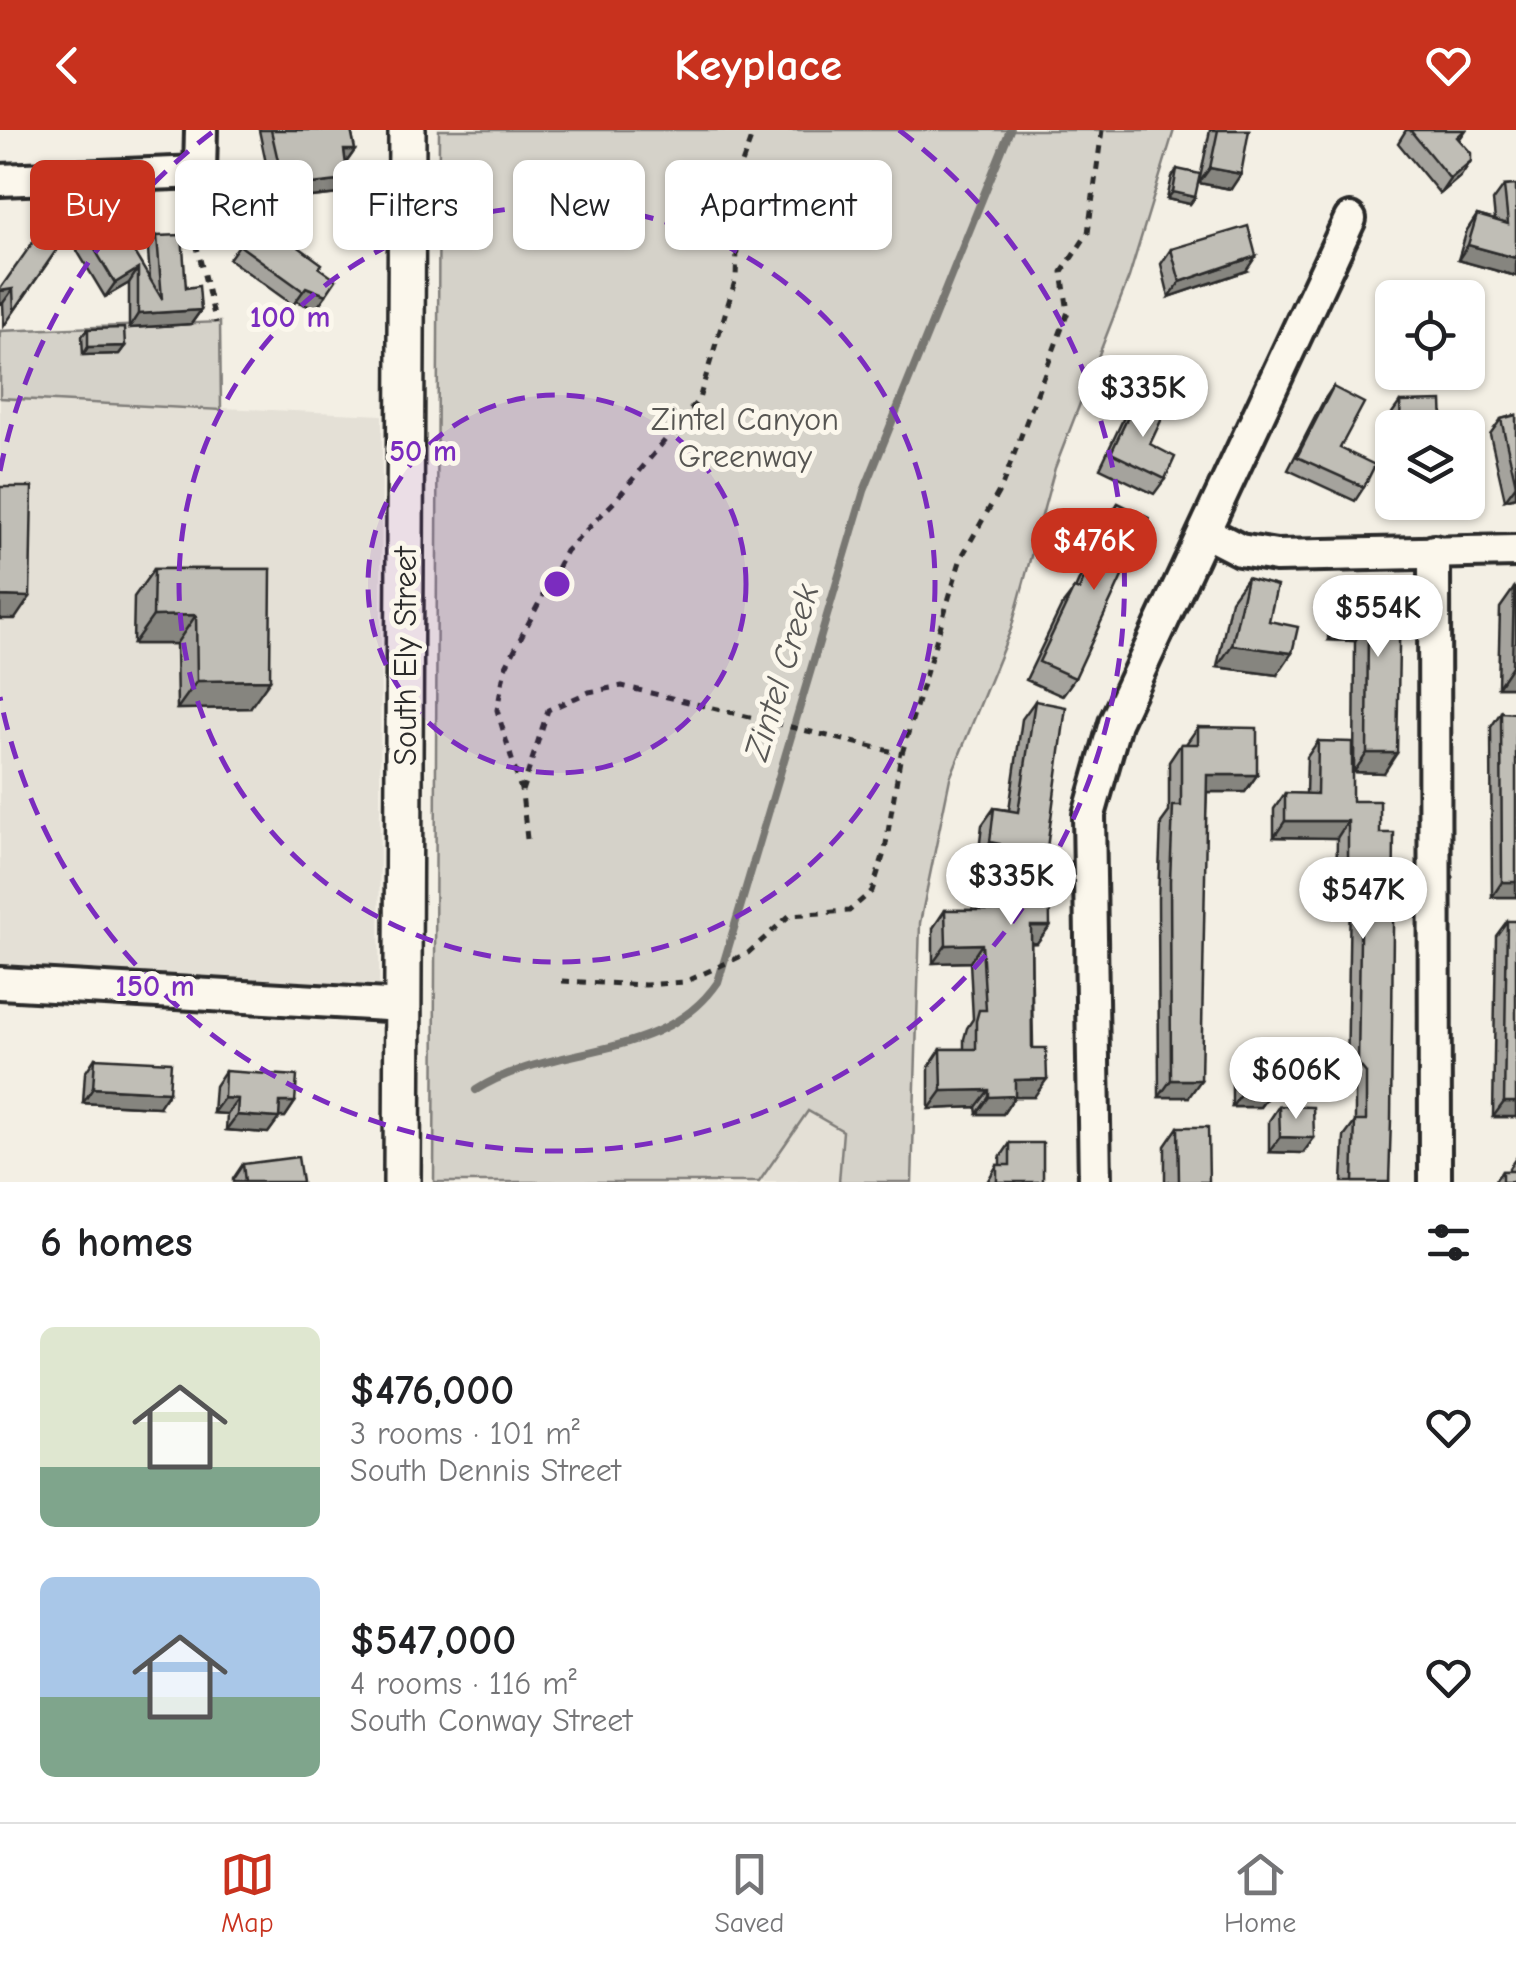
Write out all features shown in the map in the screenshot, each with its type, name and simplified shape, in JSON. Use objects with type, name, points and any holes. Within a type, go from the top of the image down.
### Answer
[{"type":"street","points":[[200,130],[200,160]]},
{"type":"street","name":"South Ely Street","points":[[402,1182],[408,130]]},
{"type":"street","points":[[0,180],[175,174]]},
{"type":"street","points":[[1095,1182],[1089,814],[1115,723],[1350,219]]},
{"type":"street","points":[[1205,532],[1240,550],[1276,556],[1516,551]]},
{"type":"street","points":[[1434,551],[1435,1182]]},
{"type":"street","points":[[0,983],[404,1006]]},
{"type":"path","points":[[527,839],[522,793],[497,710],[505,668],[566,551],[614,502],[699,399],[736,278],[740,169],[754,130]]},
{"type":"path","points":[[562,981],[645,985],[685,982],[748,953],[790,915],[849,911],[872,891],[902,754],[961,558],[1002,486],[1068,312],[1062,272],[1088,233],[1102,130]]},
{"type":"path","points":[[198,250],[216,323]]},
{"type":"path","points":[[522,793],[548,710],[588,692],[622,686],[902,754]]},
{"type":"shaded area","points":[[0,398],[382,415],[379,988],[0,965]]},
{"type":"shaded area","points":[[808,1111],[843,1131],[839,1182],[759,1182]]},
{"type":"green space","name":"Zintel Canyon Greenway","points":[[439,130],[1174,130],[1129,277],[1055,468],[1011,629],[950,778],[920,923],[912,1182],[839,1182],[843,1131],[808,1111],[759,1182],[434,1182],[438,250],[493,250],[493,160],[439,160]]},
{"type":"green space","points":[[220,322],[221,410],[0,398],[0,331]]},
{"type":"building","points":[[271,130],[351,130],[355,150],[344,150],[345,160],[333,160],[333,182],[313,184],[313,160],[278,160]]},
{"type":"building","points":[[1218,130],[1249,130],[1241,174],[1210,168]]},
{"type":"building","points":[[1410,130],[1465,130],[1457,137],[1471,153],[1471,161],[1450,179]]},
{"type":"building","points":[[1177,169],[1200,174],[1195,197],[1173,192]]},
{"type":"building","points":[[1516,185],[1516,258],[1468,245],[1477,215],[1508,224],[1504,186]]},
{"type":"building","points":[[1248,226],[1256,256],[1180,282],[1171,249]]},
{"type":"building","points":[[175,235],[175,250],[183,250],[186,288],[199,286],[201,310],[138,314],[138,269],[115,283],[95,250],[133,250],[162,299],[157,236]]},
{"type":"building","points":[[30,246],[30,250],[56,250],[14,311],[13,289],[0,289]]},
{"type":"building","points":[[246,250],[303,250],[336,280],[326,295],[306,287],[303,291]]},
{"type":"building","points":[[124,328],[125,346],[88,347],[88,329]]},
{"type":"building","points":[[1333,387],[1364,403],[1340,448],[1375,465],[1364,487],[1297,457]]},
{"type":"building","points":[[1137,398],[1165,412],[1150,444],[1175,457],[1165,479],[1111,453]]},
{"type":"building","points":[[1442,401],[1442,410],[1400,410],[1400,402]]},
{"type":"building","points":[[1516,415],[1516,485],[1501,419]]},
{"type":"building","points":[[0,487],[32,487],[30,597],[0,596]]},
{"type":"building","points":[[1118,503],[1149,518],[1075,678],[1039,662],[1074,588],[1079,590]]},
{"type":"building","points":[[154,569],[271,569],[270,680],[197,681],[196,615],[153,616]]},
{"type":"building","points":[[1247,578],[1277,586],[1269,621],[1298,627],[1292,653],[1232,645]]},
{"type":"building","points":[[1342,583],[1372,584],[1372,593],[1400,593],[1397,753],[1367,753],[1368,621],[1342,621]]},
{"type":"building","points":[[1516,588],[1516,667],[1512,666]]},
{"type":"building","points":[[1035,701],[1066,707],[1045,863],[1049,863],[1050,926],[1031,926],[1032,1048],[1046,1048],[1047,1079],[1015,1080],[1015,1096],[989,1097],[989,1090],[942,1091],[941,1049],[976,1049],[976,1021],[979,1010],[986,1010],[982,944],[946,945],[945,910],[1000,910],[1000,844],[990,842],[994,808],[1018,812]]},
{"type":"building","points":[[1501,712],[1516,713],[1516,882],[1502,882]]},
{"type":"building","points":[[1198,727],[1257,728],[1257,775],[1207,775],[1201,1080],[1171,1080],[1173,806],[1181,806],[1181,744],[1198,744]]},
{"type":"building","points":[[1318,741],[1352,742],[1352,801],[1380,801],[1380,833],[1394,833],[1389,1182],[1353,1182],[1355,1121],[1366,1121],[1366,1073],[1358,1063],[1361,877],[1348,877],[1348,821],[1285,821],[1285,793],[1317,794]]},
{"type":"building","points":[[1507,921],[1516,921],[1516,1102],[1504,1102]]},
{"type":"building","points":[[1243,1052],[1272,1053],[1271,1092],[1242,1092]]},
{"type":"building","points":[[95,1058],[171,1062],[169,1092],[93,1088]]},
{"type":"building","points":[[225,1071],[297,1076],[295,1102],[280,1102],[279,1118],[237,1115],[238,1099],[224,1098]]},
{"type":"building","points":[[1279,1106],[1313,1107],[1314,1138],[1280,1137]]},
{"type":"building","points":[[1178,1127],[1208,1127],[1209,1182],[1179,1182]]},
{"type":"building","points":[[1010,1143],[1043,1143],[1043,1182],[997,1182],[997,1165],[1010,1165]]},
{"type":"building","points":[[298,1157],[302,1182],[245,1182],[243,1164]]},
{"type":"building","points":[[1502,1171],[1516,1171],[1516,1182],[1502,1182]]},
{"type":"waterway","name":"Zintel Creek","points":[[476,1090],[538,1064],[637,1039],[668,1026],[695,1008],[718,982],[864,491],[1010,130]]}]
